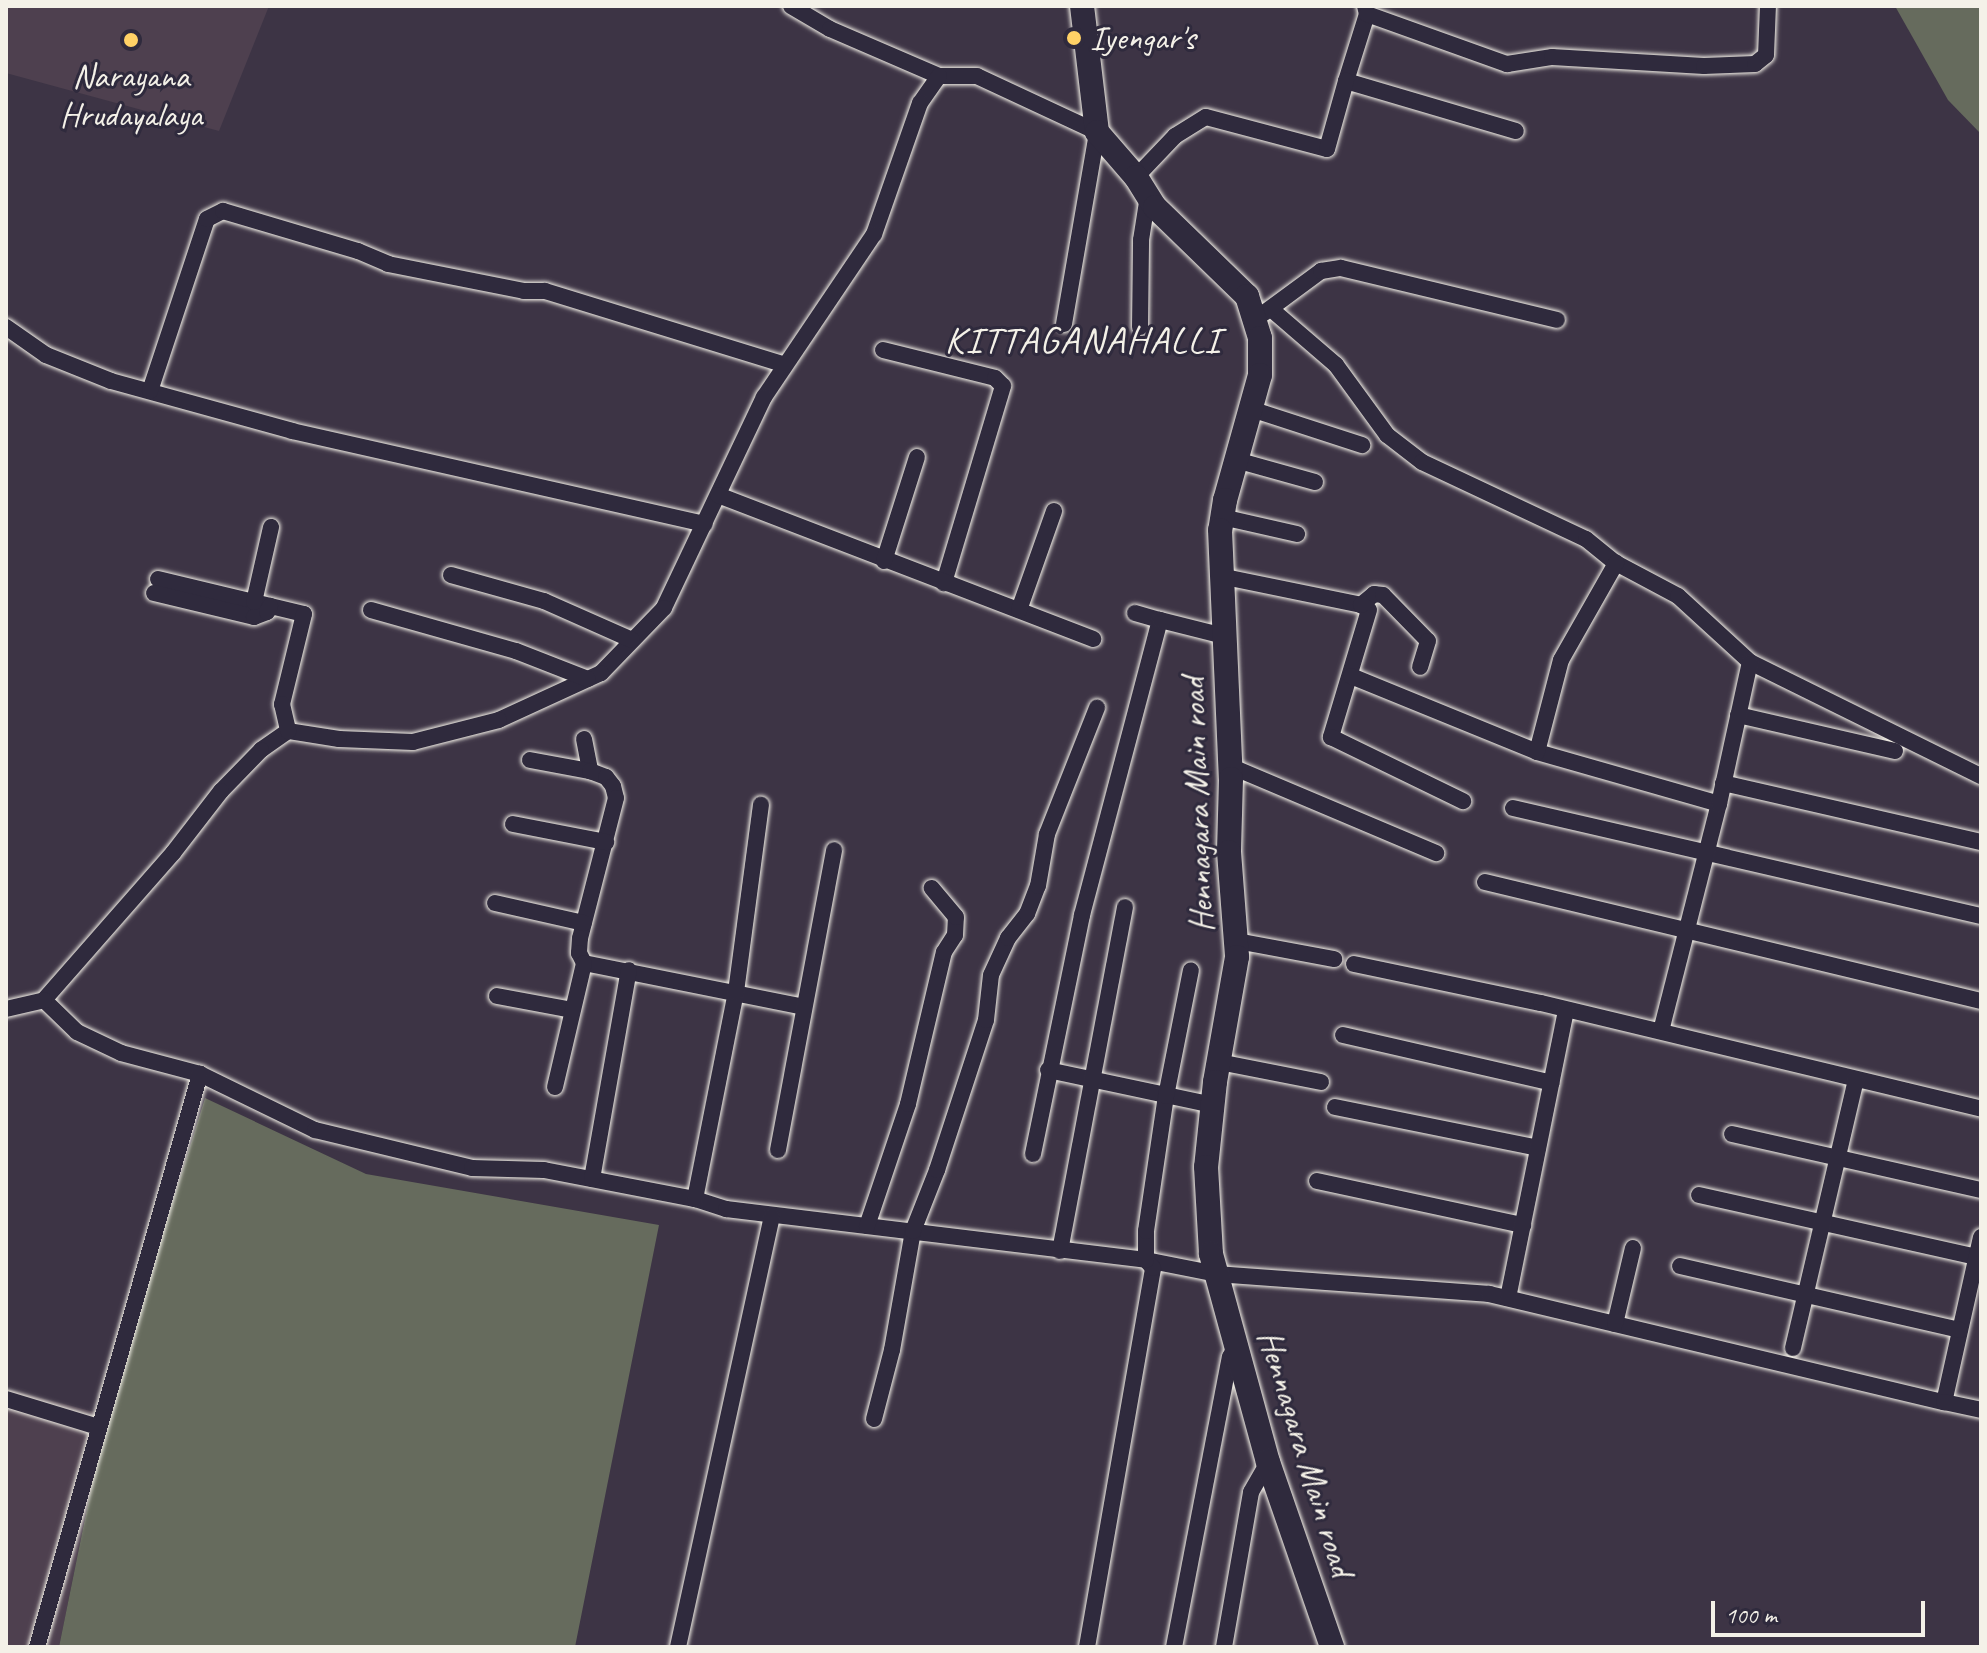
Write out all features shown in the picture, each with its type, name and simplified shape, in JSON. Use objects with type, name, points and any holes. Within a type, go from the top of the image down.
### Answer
[{"type":"street","points":[[791,6],[830,29],[939,76],[977,76],[1097,132]]},
{"type":"street","points":[[1064,324],[1097,132],[1082,6]]},
{"type":"street","points":[[1140,327],[1142,187],[1175,136],[1206,117],[1327,149],[1366,10],[1507,64],[1552,57],[1732,66],[1755,64],[1766,55],[1768,6]]},
{"type":"street","points":[[6,1009],[44,1000],[173,853],[221,791],[261,750],[288,731],[339,739],[413,742],[499,720],[601,673],[664,608],[764,397],[874,234],[920,103],[939,76]]},
{"type":"street","points":[[1346,81],[1516,131]]},
{"type":"street","name":"Hennagara Main road","points":[[1097,132],[1155,207],[1263,314],[1260,375],[1222,517],[1230,766],[1229,852],[1237,941],[1232,1004],[1212,1105],[1206,1167],[1211,1254],[1268,1462],[1332,1647]]},
{"type":"street","points":[[150,391],[207,219],[223,211],[358,251],[388,264],[524,291],[545,291],[785,365]]},
{"type":"street","points":[[1557,320],[1341,268],[1321,271],[1263,314],[1336,365],[1387,435],[1422,462],[1586,539],[1616,563],[1678,596],[1750,662],[1981,776]]},
{"type":"street","points":[[6,327],[46,355],[111,381],[292,431],[705,524]]},
{"type":"street","points":[[883,350],[995,378],[1003,386],[944,583]]},
{"type":"street","points":[[1251,409],[1362,445]]},
{"type":"street","points":[[884,561],[917,457]]},
{"type":"street","points":[[1236,460],[1315,482]]},
{"type":"street","points":[[718,495],[1093,639]]},
{"type":"street","points":[[1019,610],[1054,511]]},
{"type":"street","points":[[1222,517],[1297,534]]},
{"type":"street","points":[[156,586],[254,617],[261,616],[271,527]]},
{"type":"street","points":[[1537,752],[1561,660],[1616,563]]},
{"type":"street","points":[[451,575],[544,601],[632,640]]},
{"type":"street","points":[[1225,577],[1361,605],[1369,610],[1351,676],[1331,731],[1335,742],[1463,801]]},
{"type":"street","points":[[1361,605],[1374,594],[1383,595],[1428,641],[1420,667]]},
{"type":"street","points":[[262,604],[304,614],[282,704],[288,731]]},
{"type":"street","points":[[371,610],[516,651],[588,679]]},
{"type":"street","points":[[1135,613],[1224,636]]},
{"type":"street","points":[[1033,1154],[1082,915],[1160,620]]},
{"type":"street","points":[[1661,1031],[1719,804],[1750,662]]},
{"type":"street","points":[[1351,676],[1537,752],[1719,804]]},
{"type":"street","points":[[874,1419],[892,1350],[913,1231],[986,1020],[991,975],[1008,938],[1027,914],[1038,886],[1047,834],[1097,708]]},
{"type":"street","points":[[1738,715],[1895,751]]},
{"type":"street","points":[[584,739],[590,771]]},
{"type":"street","points":[[530,760],[606,777],[616,798],[584,923],[579,953],[584,963],[555,1087]]},
{"type":"street","points":[[1230,766],[1436,853]]},
{"type":"street","points":[[1723,783],[1981,842]]},
{"type":"street","points":[[695,1199],[736,992],[761,805]]},
{"type":"street","points":[[1513,808],[1981,916]]},
{"type":"street","points":[[513,824],[606,842]]},
{"type":"street","points":[[778,1150],[834,850]]},
{"type":"street","points":[[1485,882],[1981,1001]]},
{"type":"street","points":[[867,1226],[886,1177],[908,1104],[944,952],[955,935],[956,917],[932,888]]},
{"type":"street","points":[[495,903],[584,923]]},
{"type":"street","points":[[1060,1251],[1125,907]]},
{"type":"street","points":[[1237,941],[1334,959]]},
{"type":"street","points":[[584,963],[804,1007]]},
{"type":"street","points":[[1354,964],[1661,1031],[1981,1109]]},
{"type":"street","points":[[592,1179],[629,970]]},
{"type":"street","points":[[1087,1647],[1153,1268],[1146,1260],[1146,1231],[1166,1096],[1191,970]]},
{"type":"street","points":[[497,996],[572,1010]]},
{"type":"street","points":[[44,1000],[77,1032],[121,1053],[200,1074],[315,1130],[472,1168],[544,1170],[695,1199],[726,1209],[1146,1260],[1217,1274],[1508,1298],[1981,1410]]},
{"type":"street","points":[[1508,1298],[1566,1010]]},
{"type":"street","points":[[1343,1035],[1552,1083]]},
{"type":"street","points":[[1219,1062],[1321,1082]]},
{"type":"street","points":[[1048,1070],[1212,1105]]},
{"type":"street","points":[[37,1647],[200,1074]]},
{"type":"street","points":[[1793,1348],[1856,1079]]},
{"type":"street","points":[[1335,1107],[1538,1148]]},
{"type":"street","points":[[1732,1134],[1981,1190]]},
{"type":"street","points":[[1317,1181],[1523,1225]]},
{"type":"street","points":[[1699,1195],[1977,1257]]},
{"type":"street","points":[[678,1647],[772,1216]]},
{"type":"street","points":[[1944,1402],[1981,1237]]},
{"type":"street","points":[[1615,1324],[1633,1248]]},
{"type":"street","points":[[1680,1266],[1960,1330]]},
{"type":"street","points":[[1174,1647],[1230,1357],[1236,1346]]},
{"type":"street","points":[[6,1399],[98,1427]]},
{"type":"street","points":[[1224,1647],[1251,1492],[1268,1462]]},
{"type":"shaded area","name":"Narayana Hrudayalaya","points":[[6,6],[269,6],[219,131],[6,73]]},
{"type":"shaded area","points":[[6,1389],[106,1415],[59,1647],[6,1647]]},
{"type":"green space","points":[[1895,6],[1981,6],[1981,134],[1948,100]]},
{"type":"green space","points":[[205,1098],[366,1174],[659,1225],[575,1647],[59,1647],[106,1415]]},
{"type":"place","name":"Iyengar's","points":[[1074,38]]},
{"type":"place","name":"Narayana Hrudayalaya","points":[[131,40]]},
{"type":"district","name":"KITTAGANAHALLI","points":[[1083,340]]}]
